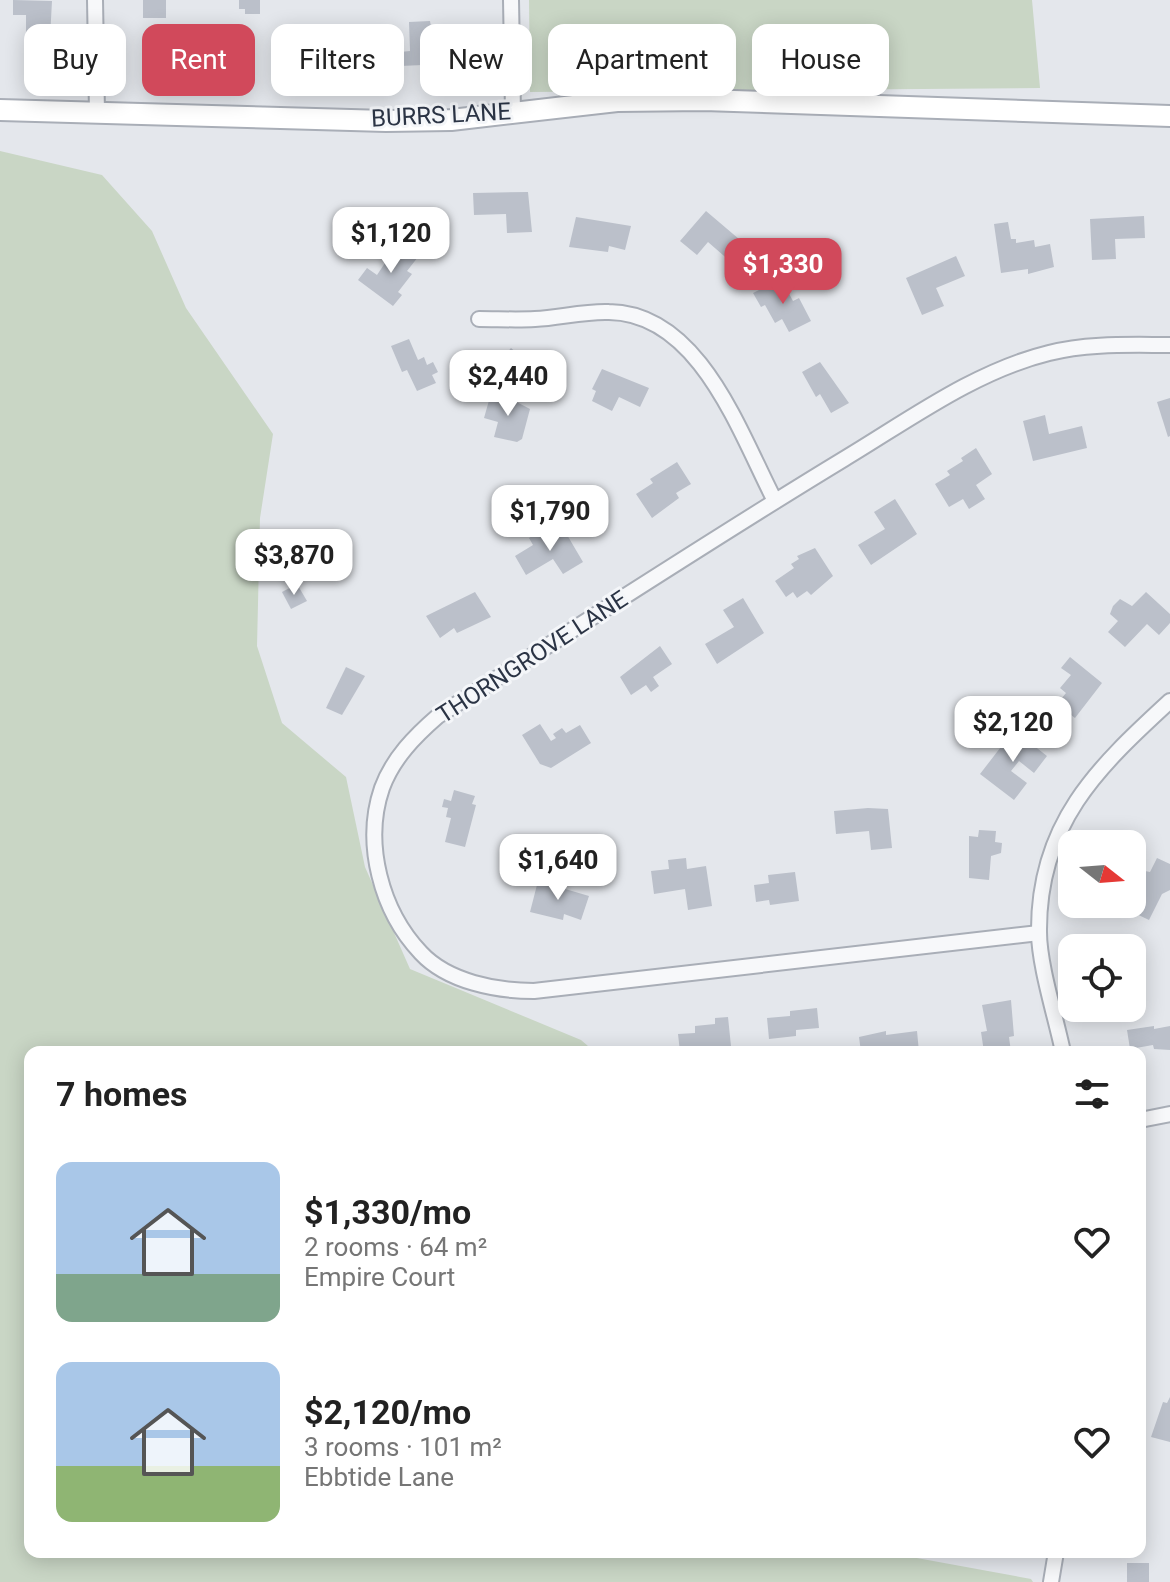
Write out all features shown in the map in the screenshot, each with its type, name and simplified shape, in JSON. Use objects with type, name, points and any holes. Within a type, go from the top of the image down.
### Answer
[{"type":"street","points":[[95,0],[97,112]]},
{"type":"street","points":[[511,0],[513,112]]},
{"type":"street","name":"BURRS LANE","points":[[0,110],[386,121],[451,120],[617,101],[704,100],[1170,116]]},
{"type":"street","points":[[479,319],[535,319],[611,311],[651,323],[677,338],[702,361],[775,501]]},
{"type":"street","name":"THORNGROVE LANE","points":[[1039,933],[534,991],[496,991],[458,976],[422,955],[398,922],[379,882],[375,833],[382,788],[406,746],[438,716],[775,501],[1000,369],[1050,352],[1115,345],[1170,345]]},
{"type":"street","points":[[1062,1046],[1039,933],[1047,872],[1063,821],[1087,781],[1170,701]]},
{"type":"street","points":[[1146,1119],[1170,1114]]},
{"type":"street","points":[[1051,1582],[1055,1558]]},
{"type":"green space","points":[[529,0],[1032,0],[1040,88],[889,89],[889,24],[752,24],[752,90],[736,90],[736,24],[548,24],[548,92],[532,92],[532,24],[529,24]]},
{"type":"green space","points":[[0,151],[102,175],[152,231],[186,308],[273,434],[260,518],[257,646],[282,723],[346,777],[365,867],[410,969],[581,1040],[588,1046],[24,1046],[24,1558],[917,1558],[1031,1579],[1033,1582],[0,1582]]},
{"type":"building","points":[[13,0],[52,1],[51,24],[26,24],[26,15],[13,15]]},
{"type":"building","points":[[143,0],[166,0],[166,18],[143,18]]},
{"type":"building","points":[[239,0],[260,0],[260,14],[245,14],[245,9],[239,9]]},
{"type":"building","points":[[430,21],[431,24],[420,24],[420,65],[404,66],[404,52],[410,51],[409,22]]},
{"type":"building","points":[[528,192],[532,232],[507,233],[506,214],[474,215],[473,193]]},
{"type":"building","points":[[706,211],[746,245],[731,262],[708,242],[697,255],[680,241]]},
{"type":"building","points":[[1144,216],[1145,238],[1115,239],[1116,259],[1092,260],[1090,219]]},
{"type":"building","points":[[576,217],[631,226],[625,250],[609,246],[608,252],[569,247]]},
{"type":"building","points":[[1008,222],[1011,239],[1016,239],[1016,243],[1034,240],[1035,247],[1050,244],[1054,267],[1028,274],[1028,269],[1001,273],[994,224]]},
{"type":"building","points":[[399,242],[418,257],[407,271],[412,274],[398,292],[402,295],[393,306],[358,280],[367,268],[377,275]]},
{"type":"building","points":[[956,256],[965,276],[936,288],[944,306],[922,315],[906,278]]},
{"type":"building","points":[[781,279],[793,301],[799,298],[811,321],[789,332],[782,319],[775,323],[765,305],[761,307],[753,293]]},
{"type":"building","points":[[409,339],[418,360],[424,357],[427,365],[433,362],[438,372],[432,375],[436,383],[417,391],[407,370],[402,372],[391,346]]},
{"type":"building","points":[[511,348],[535,369],[524,381],[501,360]]},
{"type":"building","points":[[820,362],[849,403],[831,413],[820,394],[816,397],[802,372]]},
{"type":"building","points":[[602,369],[649,388],[640,407],[619,397],[612,411],[592,401],[596,391],[592,389]]},
{"type":"building","points":[[499,394],[503,402],[508,403],[509,398],[530,409],[522,439],[517,442],[494,437],[498,422],[484,418],[490,397],[496,399]]},
{"type":"building","points":[[1170,398],[1170,436],[1168,437],[1157,402]]},
{"type":"building","points":[[1045,415],[1049,434],[1082,426],[1087,448],[1033,461],[1023,421]]},
{"type":"building","points":[[976,448],[992,474],[976,485],[985,499],[969,509],[963,499],[949,507],[935,484],[950,475],[947,471]]},
{"type":"building","points":[[677,462],[691,484],[676,493],[679,498],[652,518],[636,494],[653,483],[650,479]]},
{"type":"building","points":[[895,499],[917,534],[871,565],[858,545],[885,529],[874,512]]},
{"type":"building","points":[[563,528],[583,562],[563,574],[553,559],[526,575],[515,556],[533,545],[529,538],[540,531],[545,538]]},
{"type":"building","points":[[815,548],[833,576],[811,595],[807,591],[797,598],[793,592],[786,597],[775,581],[794,568],[791,564],[799,559],[797,556]]},
{"type":"building","points":[[297,584],[307,601],[291,609],[282,592]]},
{"type":"building","points":[[475,592],[491,617],[457,633],[454,628],[440,638],[426,616]]},
{"type":"building","points":[[1146,592],[1170,614],[1170,623],[1159,635],[1147,624],[1125,647],[1108,632],[1118,621],[1110,614],[1113,606],[1120,599],[1132,606]]},
{"type":"building","points":[[743,598],[764,633],[717,664],[705,644],[734,627],[723,610]]},
{"type":"building","points":[[660,646],[672,664],[653,677],[659,686],[651,692],[646,685],[631,695],[620,677]]},
{"type":"building","points":[[1070,657],[1102,683],[1075,718],[1057,704],[1066,693],[1060,688],[1071,675],[1061,668]]},
{"type":"building","points":[[346,667],[365,676],[342,715],[326,708]]},
{"type":"building","points":[[540,724],[551,741],[556,738],[553,734],[562,728],[566,733],[580,725],[591,743],[551,768],[540,764],[522,735]]},
{"type":"building","points":[[1014,730],[1047,756],[1034,773],[1019,761],[1011,771],[1027,783],[1014,800],[980,774]]},
{"type":"building","points":[[454,790],[475,796],[472,804],[476,805],[465,847],[445,842],[451,818],[446,817],[448,808],[442,807],[444,799],[451,801]]},
{"type":"building","points":[[888,809],[892,848],[871,850],[869,831],[836,834],[834,811]]},
{"type":"building","points":[[979,830],[996,831],[995,842],[1002,843],[1001,853],[991,856],[989,880],[969,878],[969,836],[978,837]]},
{"type":"building","points":[[686,858],[687,869],[706,866],[712,906],[688,910],[685,889],[654,894],[651,871],[669,869],[668,860]]},
{"type":"building","points":[[1157,858],[1170,864],[1170,890],[1162,894],[1149,920],[1145,918],[1146,871],[1150,872]]},
{"type":"building","points":[[795,872],[799,901],[770,905],[769,900],[756,902],[754,885],[769,883],[768,875]]},
{"type":"building","points":[[538,881],[589,896],[581,920],[564,914],[563,920],[530,912]]},
{"type":"building","points":[[1011,1000],[1014,1036],[1009,1037],[1010,1046],[983,1046],[981,1032],[987,1031],[982,1005]]},
{"type":"building","points":[[817,1008],[819,1028],[796,1030],[796,1036],[769,1039],[767,1018],[790,1016],[790,1011]]},
{"type":"building","points":[[728,1017],[731,1046],[679,1046],[678,1034],[695,1033],[695,1026],[715,1024],[715,1018]]},
{"type":"building","points":[[1170,1026],[1170,1050],[1154,1049],[1153,1045],[1130,1046],[1127,1030]]},
{"type":"building","points":[[886,1031],[886,1035],[917,1031],[918,1046],[860,1046],[859,1037]]},
{"type":"building","points":[[1170,1397],[1170,1442],[1151,1437],[1163,1402],[1167,1403]]},
{"type":"building","points":[[1127,1563],[1149,1563],[1149,1582],[1127,1582]]}]
